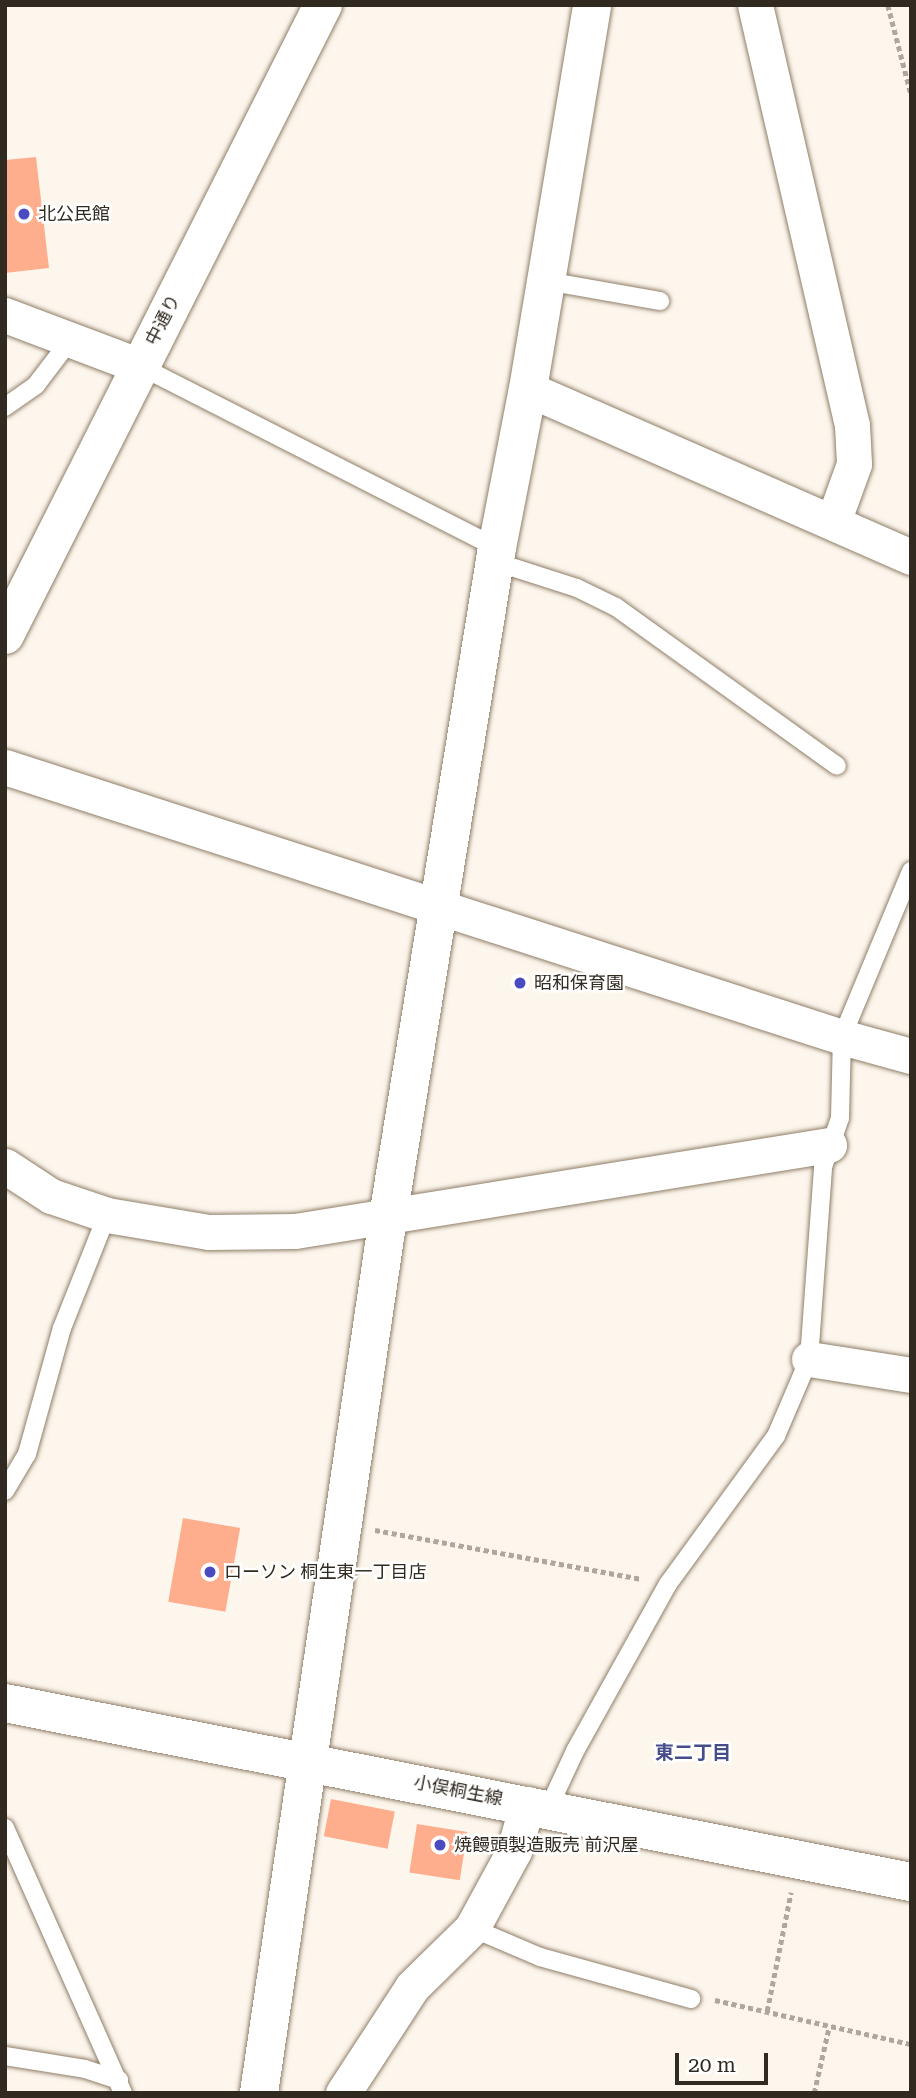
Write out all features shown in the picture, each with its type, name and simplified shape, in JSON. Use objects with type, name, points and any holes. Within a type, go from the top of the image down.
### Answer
[{"type":"street","name":"中通り","points":[[5,635],[323,5]]},
{"type":"street","points":[[259,2093],[388,1217],[497,555],[528,389],[592,5]]},
{"type":"street","points":[[755,5],[852,425],[853,464],[833,522]]},
{"type":"street","points":[[5,315],[139,366]]},
{"type":"street","points":[[528,389],[911,557]]},
{"type":"street","points":[[5,767],[842,1037],[911,1056]]},
{"type":"street","points":[[5,1166],[51,1196],[107,1214],[209,1232],[295,1231],[829,1144]]},
{"type":"street","points":[[809,1359],[911,1375]]},
{"type":"street","name":"小俣桐生線","points":[[5,1703],[911,1882]]},
{"type":"street","points":[[343,2093],[412,1987],[472,1928],[537,1807]]},
{"type":"lane","points":[[546,281],[660,300]]},
{"type":"lane","points":[[5,407],[36,384],[71,339]]},
{"type":"lane","points":[[139,366],[497,555],[616,607],[837,766]]},
{"type":"lane","points":[[537,1807],[575,1751],[668,1584],[776,1436],[809,1359],[823,1167],[840,1118],[842,1037],[911,871]]},
{"type":"lane","points":[[5,1492],[27,1454],[62,1328],[107,1214]]},
{"type":"lane","points":[[5,1828],[121,2087]]},
{"type":"lane","points":[[472,1928],[540,1957],[691,1999]]},
{"type":"lane","points":[[5,2056],[85,2069],[121,2087]]},
{"type":"path","points":[[888,5],[911,94]]},
{"type":"path","points":[[344,1524],[668,1584]]},
{"type":"path","points":[[767,2011],[791,1891]]},
{"type":"path","points":[[691,1999],[711,1999],[823,2022],[829,2027],[911,2044]]},
{"type":"path","points":[[814,2093],[829,2027]]},
{"type":"building","name":"北公民館","points":[[36,157],[49,268],[5,273],[5,160]]},
{"type":"building","points":[[183,1518],[240,1528],[225,1612],[168,1602]]},
{"type":"building","points":[[331,1799],[395,1811],[388,1849],[324,1836]]},
{"type":"building","points":[[417,1824],[467,1832],[460,1880],[409,1872]]},
{"type":"place","name":"北公民館","points":[[24,214]]},
{"type":"place","name":"昭和保育園","points":[[520,983]]},
{"type":"place","name":"ローソン 桐生東一丁目店","points":[[210,1572]]},
{"type":"place","name":"焼饅頭製造販売 前沢屋","points":[[440,1845]]},
{"type":"district","name":"東二丁目","points":[[693,1753]]}]
